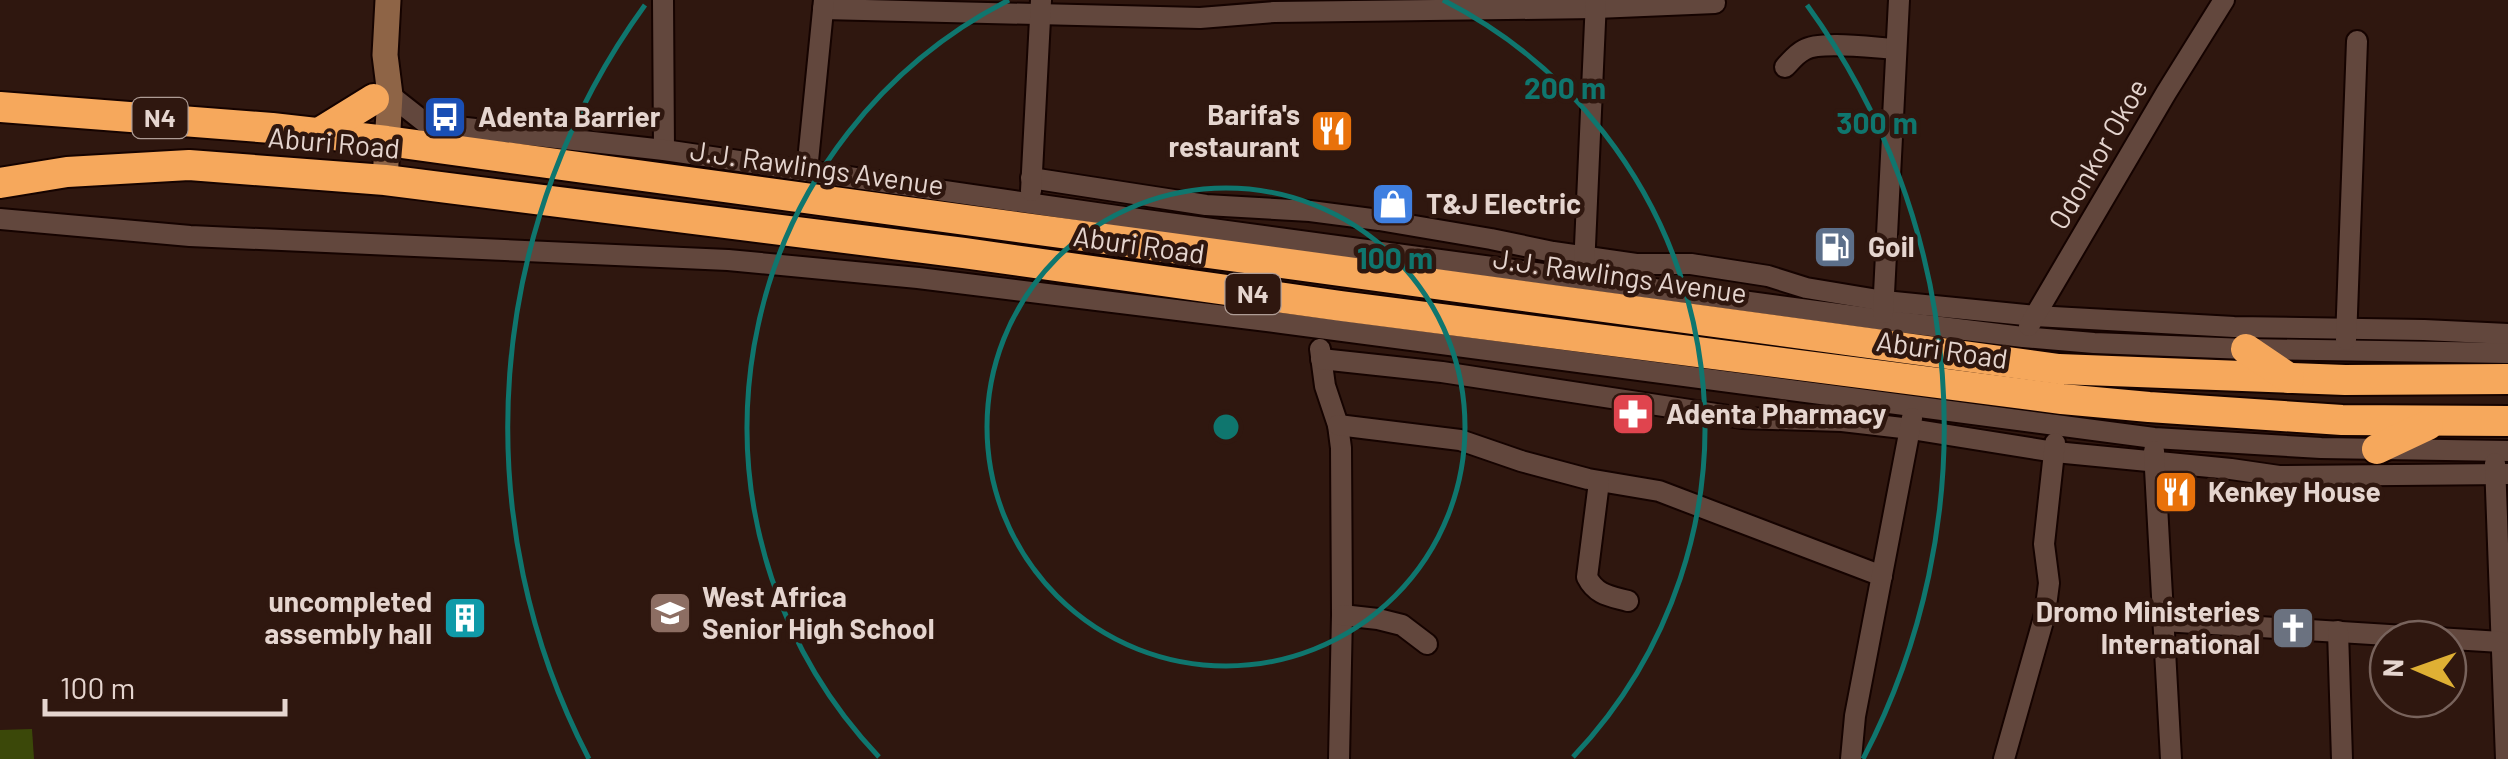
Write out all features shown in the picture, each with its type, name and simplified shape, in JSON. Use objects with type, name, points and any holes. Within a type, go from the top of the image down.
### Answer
[{"type":"highway","points":[[320,133],[382,97]]},
{"type":"highway","name":"N4","points":[[0,107],[379,141]]},
{"type":"highway","name":"J.J. Rawlings Avenue","points":[[379,141],[732,174],[1522,282],[2060,370],[2289,378],[2508,379]]},
{"type":"highway","name":"Aburi Road","points":[[0,183],[66,172],[190,165],[376,179],[964,253],[1285,311],[2149,408],[2342,420],[2508,421]]},
{"type":"highway","points":[[2246,350],[2289,378]]},
{"type":"highway","points":[[2377,449],[2434,422]]},
{"type":"street","points":[[376,179],[388,0]]},
{"type":"street","points":[[663,0],[664,150]]},
{"type":"street","points":[[1883,310],[1898,0]]},
{"type":"street","name":"Odonkor Okoe","points":[[2023,337],[2224,0]]},
{"type":"street","points":[[807,171],[824,4],[1200,9],[1715,3]]},
{"type":"street","points":[[1584,278],[1596,4]]},
{"type":"street","points":[[1031,203],[1040,8]]},
{"type":"street","points":[[2345,352],[2357,42]]},
{"type":"street","points":[[1785,67],[1800,51],[1821,45],[1896,49]]},
{"type":"street","points":[[382,97],[423,121],[438,125],[664,150],[732,174],[807,171],[1031,203],[1101,226]]},
{"type":"street","points":[[1031,178],[1206,205],[1362,218],[1636,264],[1691,264],[1768,276],[1883,310],[2023,337],[2246,350],[2508,353]]},
{"type":"street","points":[[0,218],[190,236],[728,260],[1285,311],[1318,330],[2154,438],[2321,448],[2501,451],[2500,642],[2506,759]]},
{"type":"street","points":[[1522,282],[1584,278],[1883,310],[2234,327],[2508,334]]},
{"type":"street","points":[[1318,330],[1324,386],[1338,425],[1342,467],[1339,759]]},
{"type":"street","points":[[1321,358],[1442,372],[1742,418],[1823,419],[1910,428],[2055,452],[2279,476],[2502,474]]},
{"type":"street","points":[[1851,759],[1855,716],[1914,406]]},
{"type":"street","points":[[1338,425],[1460,440],[1599,482],[1659,491],[1882,576]]},
{"type":"street","points":[[2004,759],[2045,614],[2049,583],[2044,544],[2056,425]]},
{"type":"street","points":[[2154,438],[2171,759]]},
{"type":"street","points":[[1599,482],[1587,577],[1599,593],[1628,601]]},
{"type":"street","points":[[1342,615],[1402,625],[1427,644]]},
{"type":"street","points":[[2163,621],[2500,642]]},
{"type":"street","points":[[2338,631],[2342,759]]},
{"type":"green space","points":[[32,729],[34,759],[0,759],[0,730]]},
{"type":"place","name":"Adenta Barrier","points":[[445,117]]},
{"type":"place","name":"Barifa's restaurant","points":[[1332,131]]},
{"type":"place","name":"T&J Electric","points":[[1393,204]]},
{"type":"place","name":"Goil","points":[[1835,247]]},
{"type":"place","name":"Adenta Pharmacy","points":[[1633,414]]},
{"type":"place","name":"Kenkey House","points":[[2176,492]]},
{"type":"place","name":"West Africa Senior High School","points":[[670,613]]},
{"type":"place","name":"uncompleted assembly hall","points":[[465,618]]},
{"type":"place","name":"Dromo Ministeries International","points":[[2293,628]]}]
